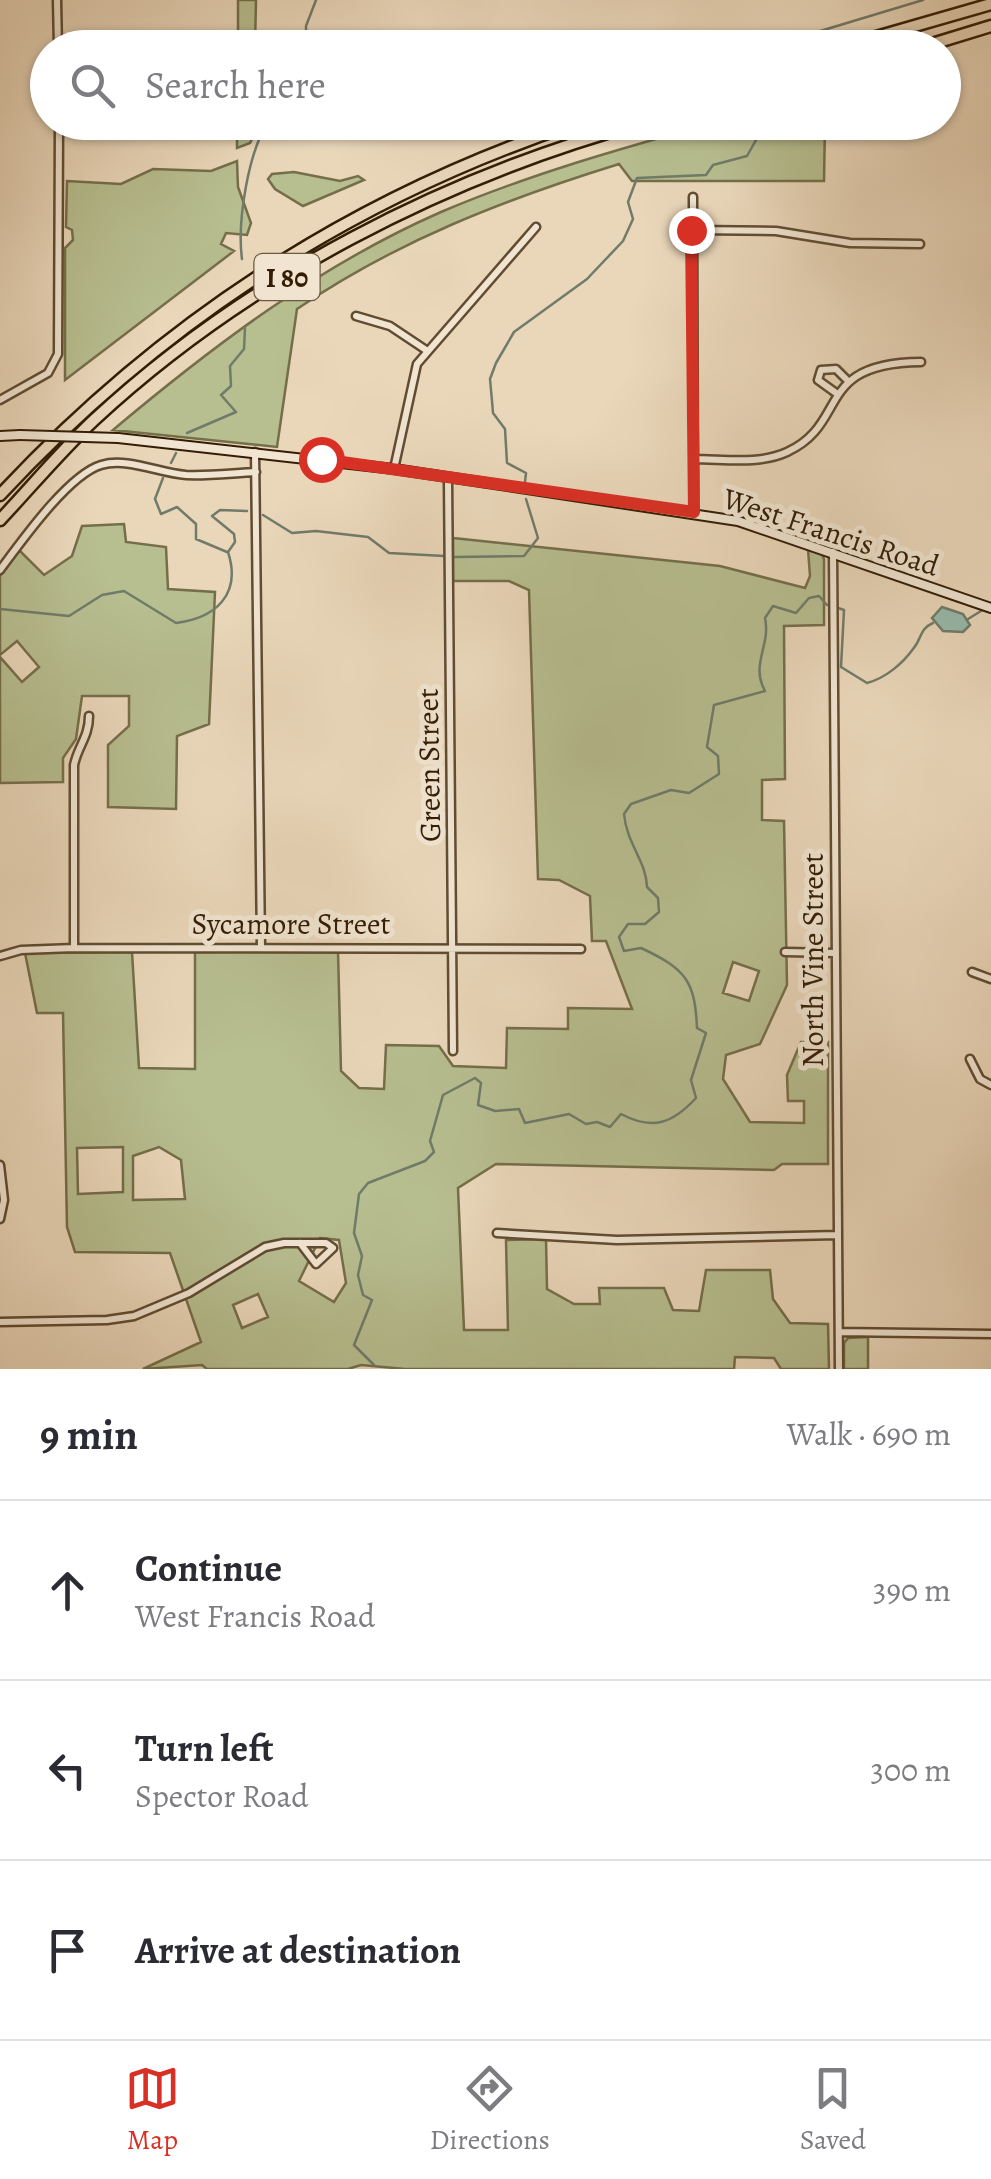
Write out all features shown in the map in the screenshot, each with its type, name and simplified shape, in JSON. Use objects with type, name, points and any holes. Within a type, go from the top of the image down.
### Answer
[{"type":"highway","points":[[901,30],[991,4]]},
{"type":"highway","points":[[961,35],[991,26]]},
{"type":"highway","name":"I 80","points":[[0,495],[82,410],[168,338],[257,274],[418,186],[534,140]]},
{"type":"highway","name":"I 80","points":[[0,520],[94,420],[180,351],[272,286],[351,239],[458,187],[586,140]]},
{"type":"street","points":[[58,0],[58,30]]},
{"type":"street","points":[[0,400],[48,373],[58,354],[58,140]]},
{"type":"street","points":[[692,197],[694,512]]},
{"type":"street","points":[[394,469],[409,385],[426,350],[536,227]]},
{"type":"street","points":[[691,230],[776,231],[850,243],[920,244]]},
{"type":"street","points":[[356,316],[390,326],[426,350]]},
{"type":"street","points":[[694,460],[766,460],[788,452],[820,422],[836,393],[848,381],[877,366],[921,362]]},
{"type":"street","points":[[836,393],[818,380],[821,370],[836,369],[848,381]]},
{"type":"street","name":"West Francis Road","points":[[0,436],[118,438],[255,451],[694,512],[833,550],[991,608]]},
{"type":"street","points":[[255,451],[261,947]]},
{"type":"street","points":[[0,570],[41,518],[84,474],[100,465],[118,463],[187,475],[256,472]]},
{"type":"street","name":"Green Street","points":[[448,479],[453,1051]]},
{"type":"street","name":"North Vine Street","points":[[833,550],[839,1369]]},
{"type":"street","points":[[74,948],[74,765],[89,734],[89,716]]},
{"type":"street","name":"Sycamore Street","points":[[0,954],[74,948],[581,948]]},
{"type":"street","points":[[785,952],[835,952]]},
{"type":"street","points":[[972,972],[991,979]]},
{"type":"street","points":[[970,1059],[980,1079],[991,1086]]},
{"type":"street","points":[[0,1165],[4,1200],[0,1219]]},
{"type":"street","points":[[497,1234],[616,1240],[837,1235]]},
{"type":"street","points":[[0,1322],[134,1316],[189,1293],[265,1247],[300,1243],[326,1243],[333,1248],[316,1264],[300,1243]]},
{"type":"street","points":[[840,1332],[991,1334]]},
{"type":"green space","points":[[238,0],[256,0],[255,30],[238,30]]},
{"type":"green space","points":[[237,140],[252,140],[250,143],[237,148]]},
{"type":"green space","points":[[654,140],[825,140],[824,181],[632,181],[619,164],[534,192],[412,243],[297,309],[277,447],[113,430],[270,309],[353,256],[475,198]]},
{"type":"green space","points":[[237,161],[238,187],[251,223],[247,235],[226,233],[221,244],[234,251],[65,380],[65,248],[73,240],[72,230],[66,227],[67,181],[121,184],[153,169],[211,171]]},
{"type":"green space","points":[[294,172],[340,181],[358,176],[364,180],[303,206],[275,189],[268,179],[272,174]]},
{"type":"green space","points":[[124,524],[126,542],[166,547],[168,589],[215,592],[209,724],[177,736],[176,809],[108,807],[108,745],[129,726],[129,696],[82,696],[76,739],[63,758],[63,782],[0,783],[0,657],[22,682],[39,667],[17,641],[0,655],[0,576],[19,550],[44,575],[72,556],[82,526]]},
{"type":"green space","points":[[453,538],[720,566],[805,588],[810,576],[808,549],[821,552],[824,625],[784,626],[785,779],[762,780],[762,820],[784,821],[787,985],[760,1044],[726,1055],[723,1079],[750,1122],[804,1123],[804,1101],[788,1101],[787,1075],[801,1042],[828,1042],[828,1164],[782,1164],[774,1170],[496,1164],[458,1188],[464,1330],[508,1330],[506,1240],[546,1239],[547,1289],[574,1304],[600,1304],[599,1288],[664,1288],[673,1310],[699,1311],[706,1270],[770,1270],[773,1299],[790,1323],[828,1324],[829,1369],[781,1369],[774,1358],[735,1357],[734,1369],[405,1369],[361,1365],[348,1369],[207,1369],[202,1365],[143,1369],[201,1342],[170,1253],[75,1252],[67,1227],[63,1013],[37,1013],[25,953],[132,952],[139,1068],[195,1069],[195,952],[338,951],[341,1071],[359,1088],[384,1089],[386,1045],[439,1046],[453,1066],[506,1068],[507,1028],[568,1029],[568,1008],[632,1009],[606,941],[592,941],[590,896],[559,880],[538,879],[529,590],[509,581],[453,581]],"holes":[[[733,962],[759,971],[749,1001],[723,993]],[[123,1147],[123,1192],[78,1194],[77,1148]],[[159,1147],[181,1160],[185,1199],[133,1200],[133,1156]],[[320,1238],[339,1240],[346,1283],[334,1302],[299,1281]],[[258,1294],[268,1317],[242,1328],[233,1305]]]},
{"type":"green space","points":[[868,1337],[868,1369],[844,1369],[844,1343],[848,1338]]},
{"type":"shaded area","points":[[942,607],[963,614],[970,625],[963,632],[943,631],[932,618]]},
{"type":"waterway","points":[[306,30],[316,0]]},
{"type":"waterway","points":[[824,30],[923,0]]},
{"type":"waterway","points":[[242,259],[246,188],[259,140]]},
{"type":"waterway","points":[[525,482],[526,473],[507,463],[505,429],[493,413],[490,379],[514,332],[587,279],[623,241],[633,219],[628,202],[637,178],[706,175],[713,165],[747,156],[756,140]]},
{"type":"waterway","points":[[187,433],[236,412],[221,395],[231,386],[230,366],[244,349],[245,328]]},
{"type":"waterway","points":[[171,463],[176,453]]},
{"type":"waterway","points":[[163,478],[155,499],[161,514],[177,507],[196,524],[196,539],[227,552]]},
{"type":"waterway","points":[[454,557],[524,556],[538,538],[526,499]]},
{"type":"waterway","points":[[0,609],[69,616],[102,595],[124,591],[176,623],[203,616],[222,602],[228,592],[228,552],[235,542],[234,534],[212,516],[220,510],[247,511]]},
{"type":"waterway","points":[[263,515],[292,533],[316,531],[368,537],[389,553],[444,556]]},
{"type":"waterway","points":[[374,1365],[354,1345],[372,1300],[363,1295],[358,1275],[362,1256],[354,1233],[359,1194],[368,1183],[425,1161],[434,1152],[430,1141],[443,1095],[475,1078],[481,1083],[478,1105],[495,1111],[519,1109],[525,1123],[569,1114],[586,1124],[597,1122],[610,1127],[621,1114],[643,1122],[671,1119],[696,1098],[691,1080],[706,1033],[697,1028],[690,988],[678,970],[656,956],[641,948],[624,951],[619,937],[628,924],[645,924],[659,912],[658,898],[647,887],[624,814],[631,804],[671,790],[689,793],[719,774],[718,756],[707,747],[714,705],[765,691],[760,672],[765,618],[773,606],[796,613],[809,598],[819,596],[827,605]]},
{"type":"waterway","points":[[838,608],[844,610],[841,667],[867,683],[899,665],[925,628],[933,623]]},
{"type":"waterway","points":[[968,619],[981,611]]},
{"type":"route","points":[[321,459],[694,512],[691,230]]}]
